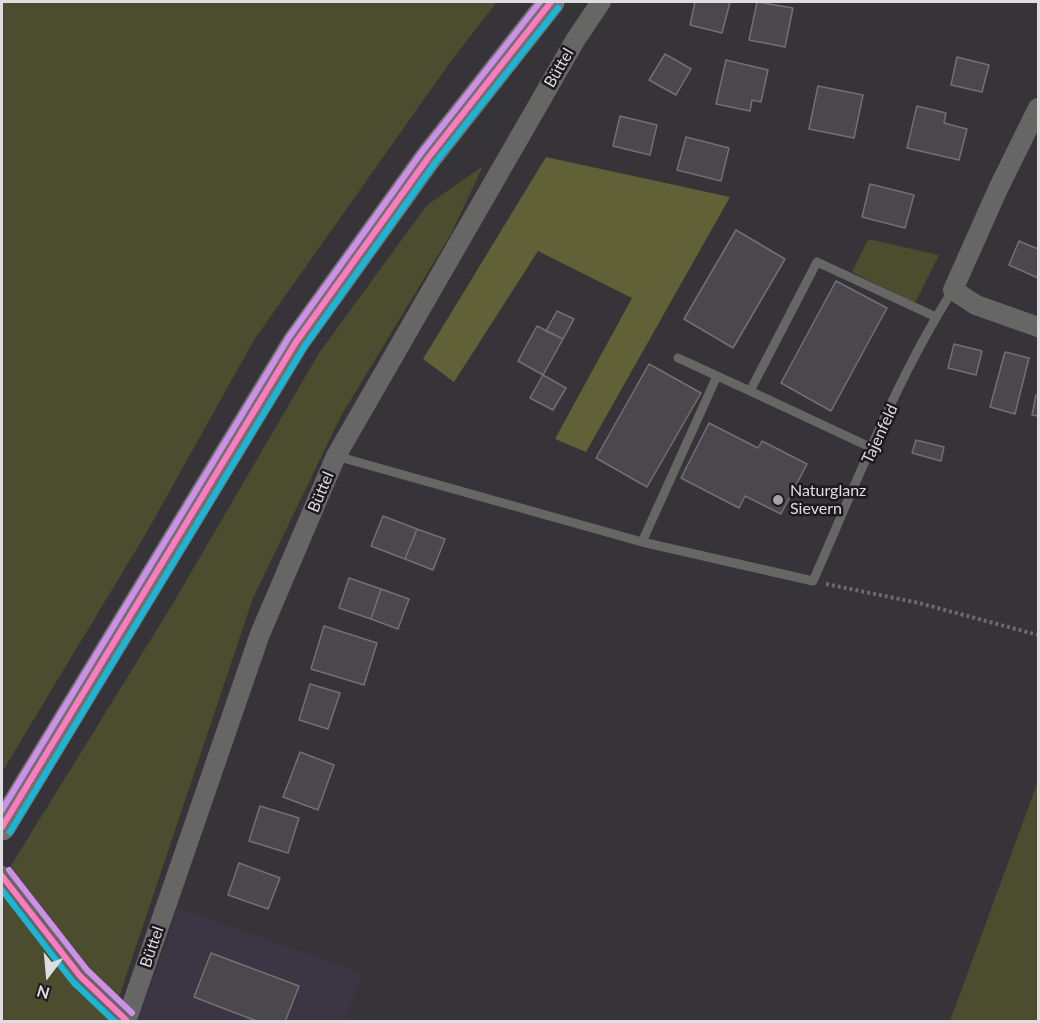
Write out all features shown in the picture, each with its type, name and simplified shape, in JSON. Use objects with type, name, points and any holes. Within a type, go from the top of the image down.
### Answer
[{"type":"main road","points":[[2,827],[296,342],[428,158],[550,2]]},
{"type":"street","name":"Büttel","points":[[126,1021],[260,634],[336,456],[570,49],[601,2]]},
{"type":"street","name":"Tajenfeld","points":[[953,290],[998,189],[1038,108]]},
{"type":"street","points":[[953,290],[976,305],[1038,327]]},
{"type":"street","points":[[2,876],[80,976],[126,1021]]},
{"type":"lane","points":[[750,391],[817,262],[936,317]]},
{"type":"lane","name":"Tajenfeld","points":[[813,581],[872,448],[936,317],[953,290]]},
{"type":"lane","points":[[678,358],[872,448]]},
{"type":"lane","points":[[642,542],[717,376]]},
{"type":"lane","points":[[336,456],[642,542],[813,581]]},
{"type":"path","points":[[813,581],[919,603],[1038,635]]},
{"type":"shaded area","points":[[2,2],[497,2],[451,61],[254,340],[148,530],[2,772]]},
{"type":"shaded area","points":[[483,166],[451,234],[341,416],[253,598],[111,1021],[2,1021],[2,880],[172,605],[319,353],[427,205]]},
{"type":"shaded area","points":[[868,239],[939,255],[915,303],[852,272]]},
{"type":"shaded area","points":[[1038,781],[1038,1021],[950,1021]]},
{"type":"shaded area","points":[[178,908],[362,973],[345,1021],[138,1022]]},
{"type":"green space","points":[[546,157],[730,197],[586,452],[555,439],[632,298],[538,251],[454,382],[423,359]]},
{"type":"building","points":[[695,2],[730,2],[722,33],[690,25]]},
{"type":"building","points":[[757,2],[793,8],[785,47],[749,40]]},
{"type":"building","points":[[665,54],[691,69],[676,95],[649,80]]},
{"type":"building","points":[[957,57],[989,65],[982,92],[951,85]]},
{"type":"building","points":[[726,60],[768,70],[761,102],[752,100],[750,111],[716,104]]},
{"type":"building","points":[[818,86],[863,95],[854,138],[809,129]]},
{"type":"building","points":[[917,106],[946,113],[944,123],[967,129],[959,160],[907,148]]},
{"type":"building","points":[[620,116],[657,125],[650,155],[613,146]]},
{"type":"building","points":[[686,137],[729,148],[721,181],[677,170]]},
{"type":"building","points":[[870,184],[914,195],[905,228],[862,217]]},
{"type":"building","points":[[736,230],[785,259],[733,348],[684,319]]},
{"type":"building","points":[[1019,241],[1038,249],[1038,278],[1009,265]]},
{"type":"building","points":[[836,281],[887,308],[831,411],[781,383]]},
{"type":"building","points":[[557,311],[574,319],[563,339],[546,331]]},
{"type":"building","points":[[537,326],[563,339],[543,375],[518,361]]},
{"type":"building","points":[[954,344],[982,351],[976,375],[948,368]]},
{"type":"building","points":[[1005,352],[1029,358],[1015,414],[990,407]]},
{"type":"building","points":[[649,364],[701,393],[647,487],[596,458]]},
{"type":"building","points":[[543,375],[566,388],[553,410],[530,398]]},
{"type":"building","points":[[1036,395],[1038,395],[1038,416],[1032,415]]},
{"type":"building","points":[[709,423],[758,448],[762,441],[807,464],[781,514],[745,496],[739,508],[681,478]]},
{"type":"building","points":[[916,440],[944,447],[941,461],[912,453]]},
{"type":"building","points":[[383,516],[417,529],[405,559],[371,546]]},
{"type":"building","points":[[417,529],[445,539],[433,570],[405,559]]},
{"type":"building","points":[[349,578],[381,589],[371,619],[339,608]]},
{"type":"building","points":[[381,589],[409,599],[398,629],[371,619]]},
{"type":"building","points":[[324,626],[377,643],[364,685],[311,669]]},
{"type":"building","points":[[310,684],[340,693],[328,729],[299,720]]},
{"type":"building","points":[[300,752],[334,765],[318,810],[283,797]]},
{"type":"building","points":[[260,806],[299,818],[288,853],[249,841]]},
{"type":"building","points":[[239,863],[280,878],[268,909],[228,895]]},
{"type":"building","points":[[211,953],[299,986],[285,1022],[259,1022],[194,997]]},
{"type":"transit line","points":[[2,810],[289,337],[421,153],[540,2]]},
{"type":"transit line","points":[[2,827],[296,342],[428,158],[551,2]]},
{"type":"transit line","points":[[10,832],[304,347],[435,163],[558,8]]},
{"type":"transit line","points":[[9,870],[87,970],[132,1013]]},
{"type":"transit line","points":[[2,876],[80,976],[126,1020]]},
{"type":"transit line","points":[[2,890],[73,982],[115,1022]]},
{"type":"place","name":"Naturglanz Sievern","points":[[778,500]]}]
